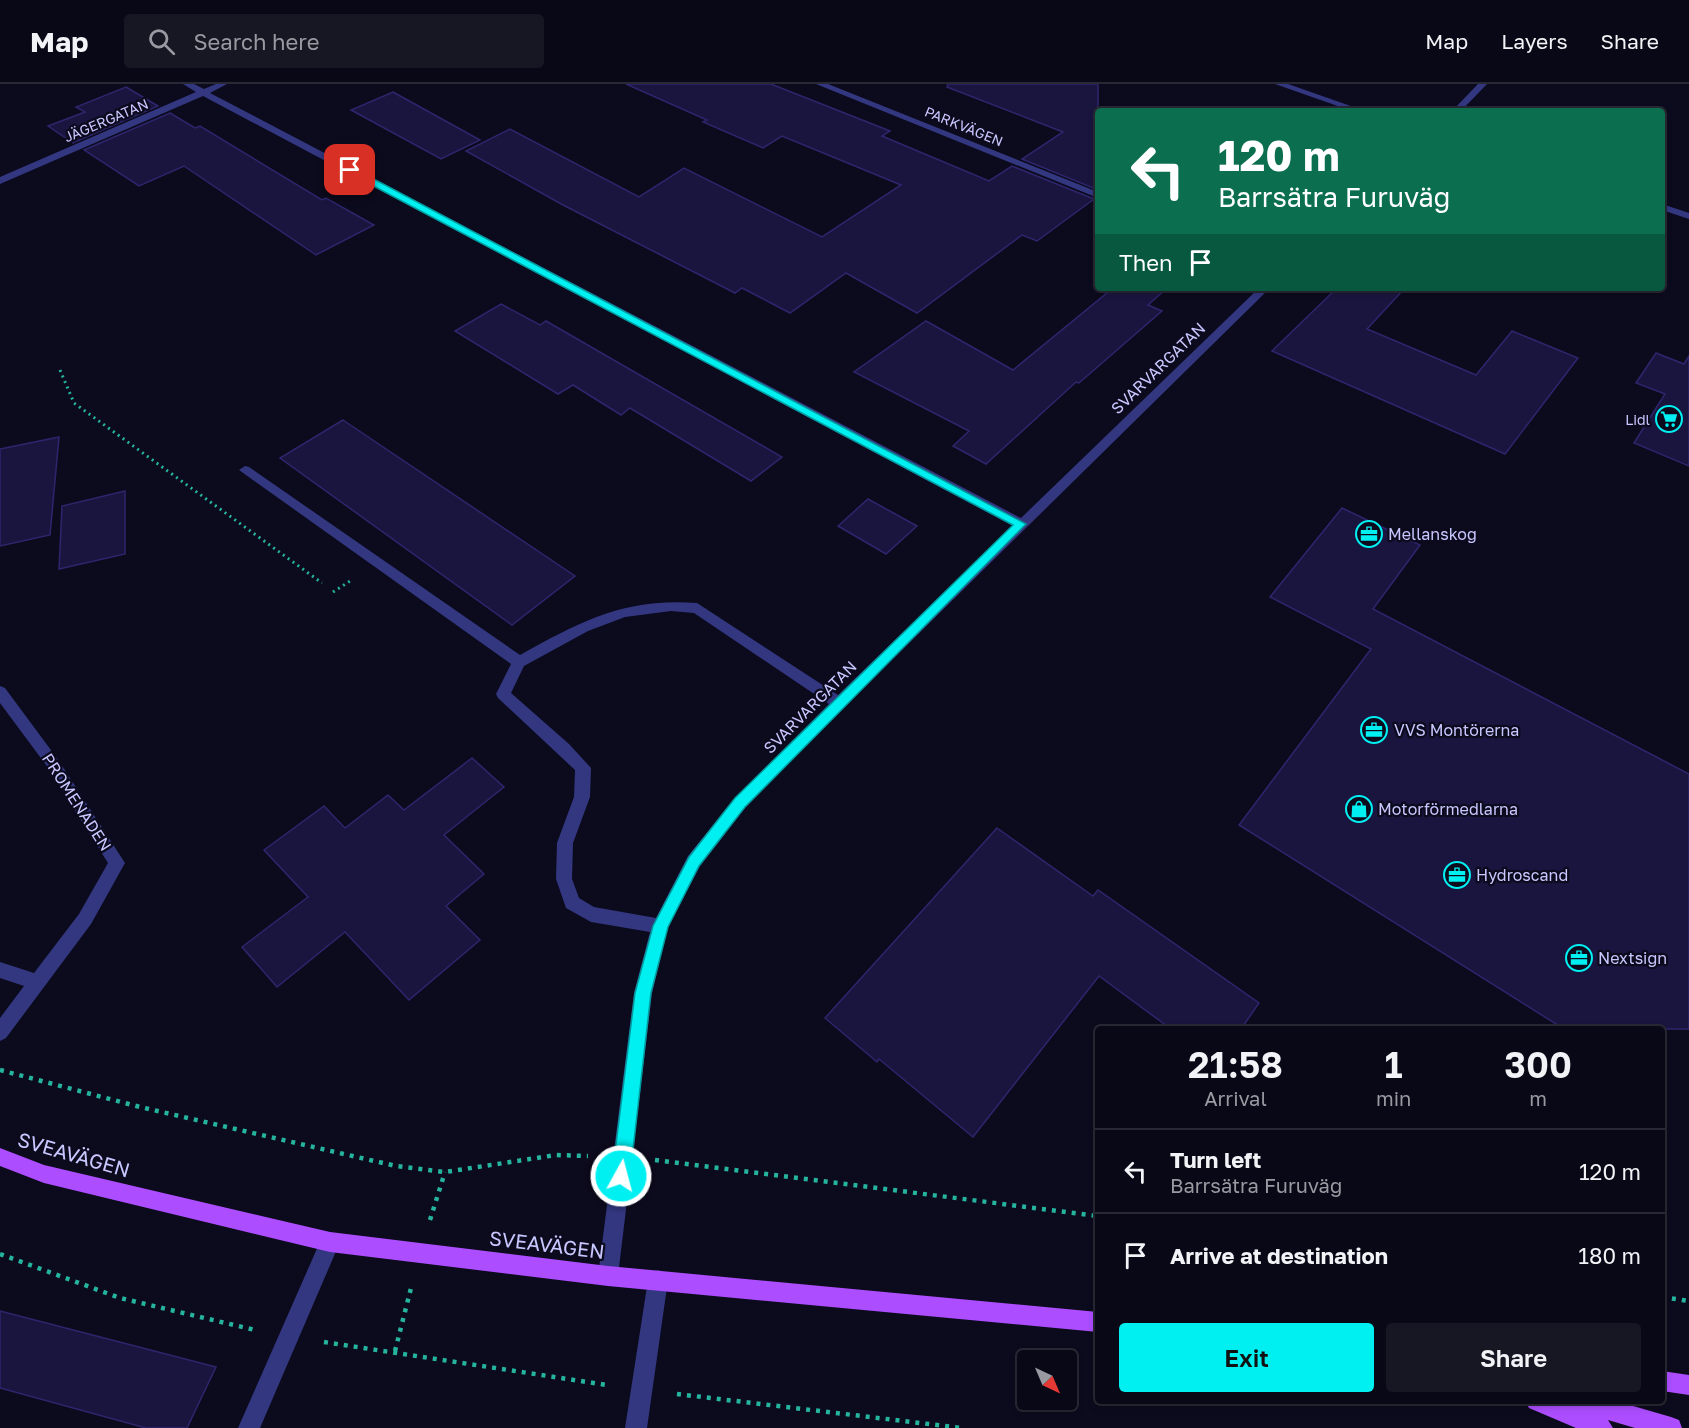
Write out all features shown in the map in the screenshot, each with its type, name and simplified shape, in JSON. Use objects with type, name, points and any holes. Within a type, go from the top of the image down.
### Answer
[{"type":"main road","name":"SVEAVÄGEN","points":[[0,1157],[44,1174],[330,1242],[608,1275],[1095,1322]]},
{"type":"main road","points":[[1665,1382],[1689,1385]]},
{"type":"main road","points":[[1543,1404],[1602,1428]]},
{"type":"main road","points":[[1590,1404],[1671,1428]]},
{"type":"street","points":[[187,84],[1021,524]]},
{"type":"street","name":"JÄGERGATAN","points":[[0,181],[223,84]]},
{"type":"street","name":"PARKVÄGEN","points":[[820,84],[1095,194]]},
{"type":"street","points":[[1279,84],[1352,108]]},
{"type":"street","points":[[1458,108],[1483,84]]},
{"type":"street","points":[[1665,208],[1689,216]]},
{"type":"street","name":"SVARVARGATAN","points":[[608,1275],[643,993],[660,926],[694,861],[740,803],[839,703],[1262,291]]},
{"type":"street","points":[[245,470],[519,662]]},
{"type":"street","points":[[660,926],[591,914],[572,903],[564,879],[565,843],[582,797],[583,768],[568,750],[517,711],[503,694],[519,662],[614,614],[670,604],[697,608],[839,703]]},
{"type":"street","name":"PROMENADEN","points":[[0,692],[54,765],[117,863],[85,919],[0,1032]]},
{"type":"street","points":[[0,970],[39,982]]},
{"type":"street","points":[[249,1428],[330,1242]]},
{"type":"street","points":[[636,1428],[658,1280]]},
{"type":"path","points":[[60,370],[75,403],[322,583]]},
{"type":"path","points":[[0,1070],[140,1107],[396,1166],[445,1172],[556,1155],[624,1156],[1095,1216]]},
{"type":"path","points":[[0,1254],[120,1298],[289,1338],[395,1351],[641,1390],[962,1428]]},
{"type":"path","points":[[1665,1297],[1689,1301]]},
{"type":"building","points":[[626,84],[771,84],[890,131],[882,136],[989,181],[1012,166],[1094,199],[1037,241],[1022,235],[917,313],[846,273],[790,313],[742,288],[735,293],[563,205],[466,151],[510,129],[639,197],[684,168],[822,237],[901,185],[782,136],[763,148],[703,122],[707,120]]},
{"type":"building","points":[[948,84],[1098,84],[1098,108],[1095,108],[1095,189],[1022,159],[1063,132],[947,87]]},
{"type":"building","points":[[126,87],[158,106],[73,143],[48,126],[85,112],[76,107]]},
{"type":"building","points":[[393,92],[480,140],[441,159],[351,110]]},
{"type":"building","points":[[170,113],[195,128],[200,126],[322,200],[326,198],[374,225],[316,255],[184,166],[139,186],[84,150]]},
{"type":"building","points":[[1109,291],[1164,291],[1148,305],[1162,311],[1079,383],[1076,382],[986,464],[953,446],[969,431],[854,372],[926,321],[1013,370]]},
{"type":"building","points":[[1334,291],[1402,291],[1367,329],[1476,375],[1512,331],[1578,358],[1505,454],[1272,351]]},
{"type":"building","points":[[501,304],[540,325],[546,321],[782,457],[751,481],[630,408],[621,415],[573,385],[558,394],[455,331]]},
{"type":"building","name":"Lidl","points":[[1656,353],[1684,364],[1689,356],[1689,466],[1634,443],[1665,394],[1636,383]]},
{"type":"building","points":[[343,420],[575,576],[512,625],[280,458]]},
{"type":"building","points":[[59,437],[50,535],[0,546],[0,449]]},
{"type":"building","points":[[125,491],[125,554],[59,569],[62,506]]},
{"type":"building","points":[[868,499],[917,526],[886,554],[838,526]]},
{"type":"building","points":[[1342,508],[1420,545],[1373,609],[1689,774],[1689,1029],[1665,1029],[1665,1026],[1559,1026],[1239,825],[1371,649],[1270,597]]},
{"type":"building","points":[[472,758],[504,787],[444,835],[484,874],[446,906],[480,940],[409,1000],[345,932],[277,987],[242,947],[308,897],[264,850],[324,806],[345,828],[388,795],[404,810]]},
{"type":"building","points":[[997,828],[1093,896],[1098,890],[1259,1003],[1243,1026],[1167,1026],[1099,976],[973,1137],[879,1059],[877,1062],[825,1018]]},
{"type":"building","points":[[0,1311],[216,1367],[187,1428],[146,1428],[0,1388]]},
{"type":"place","name":"Lidl","points":[[1669,419]]},
{"type":"place","name":"Mellanskog","points":[[1369,534]]},
{"type":"place","name":"VVS Montörerna","points":[[1374,730]]},
{"type":"place","name":"Motorförmedlarna","points":[[1359,809]]},
{"type":"place","name":"Hydroscand","points":[[1457,875]]},
{"type":"place","name":"Nextsign","points":[[1579,958]]},
{"type":"route","points":[[350,170],[1021,524],[740,803],[694,861],[660,926],[643,993],[621,1176]]}]
